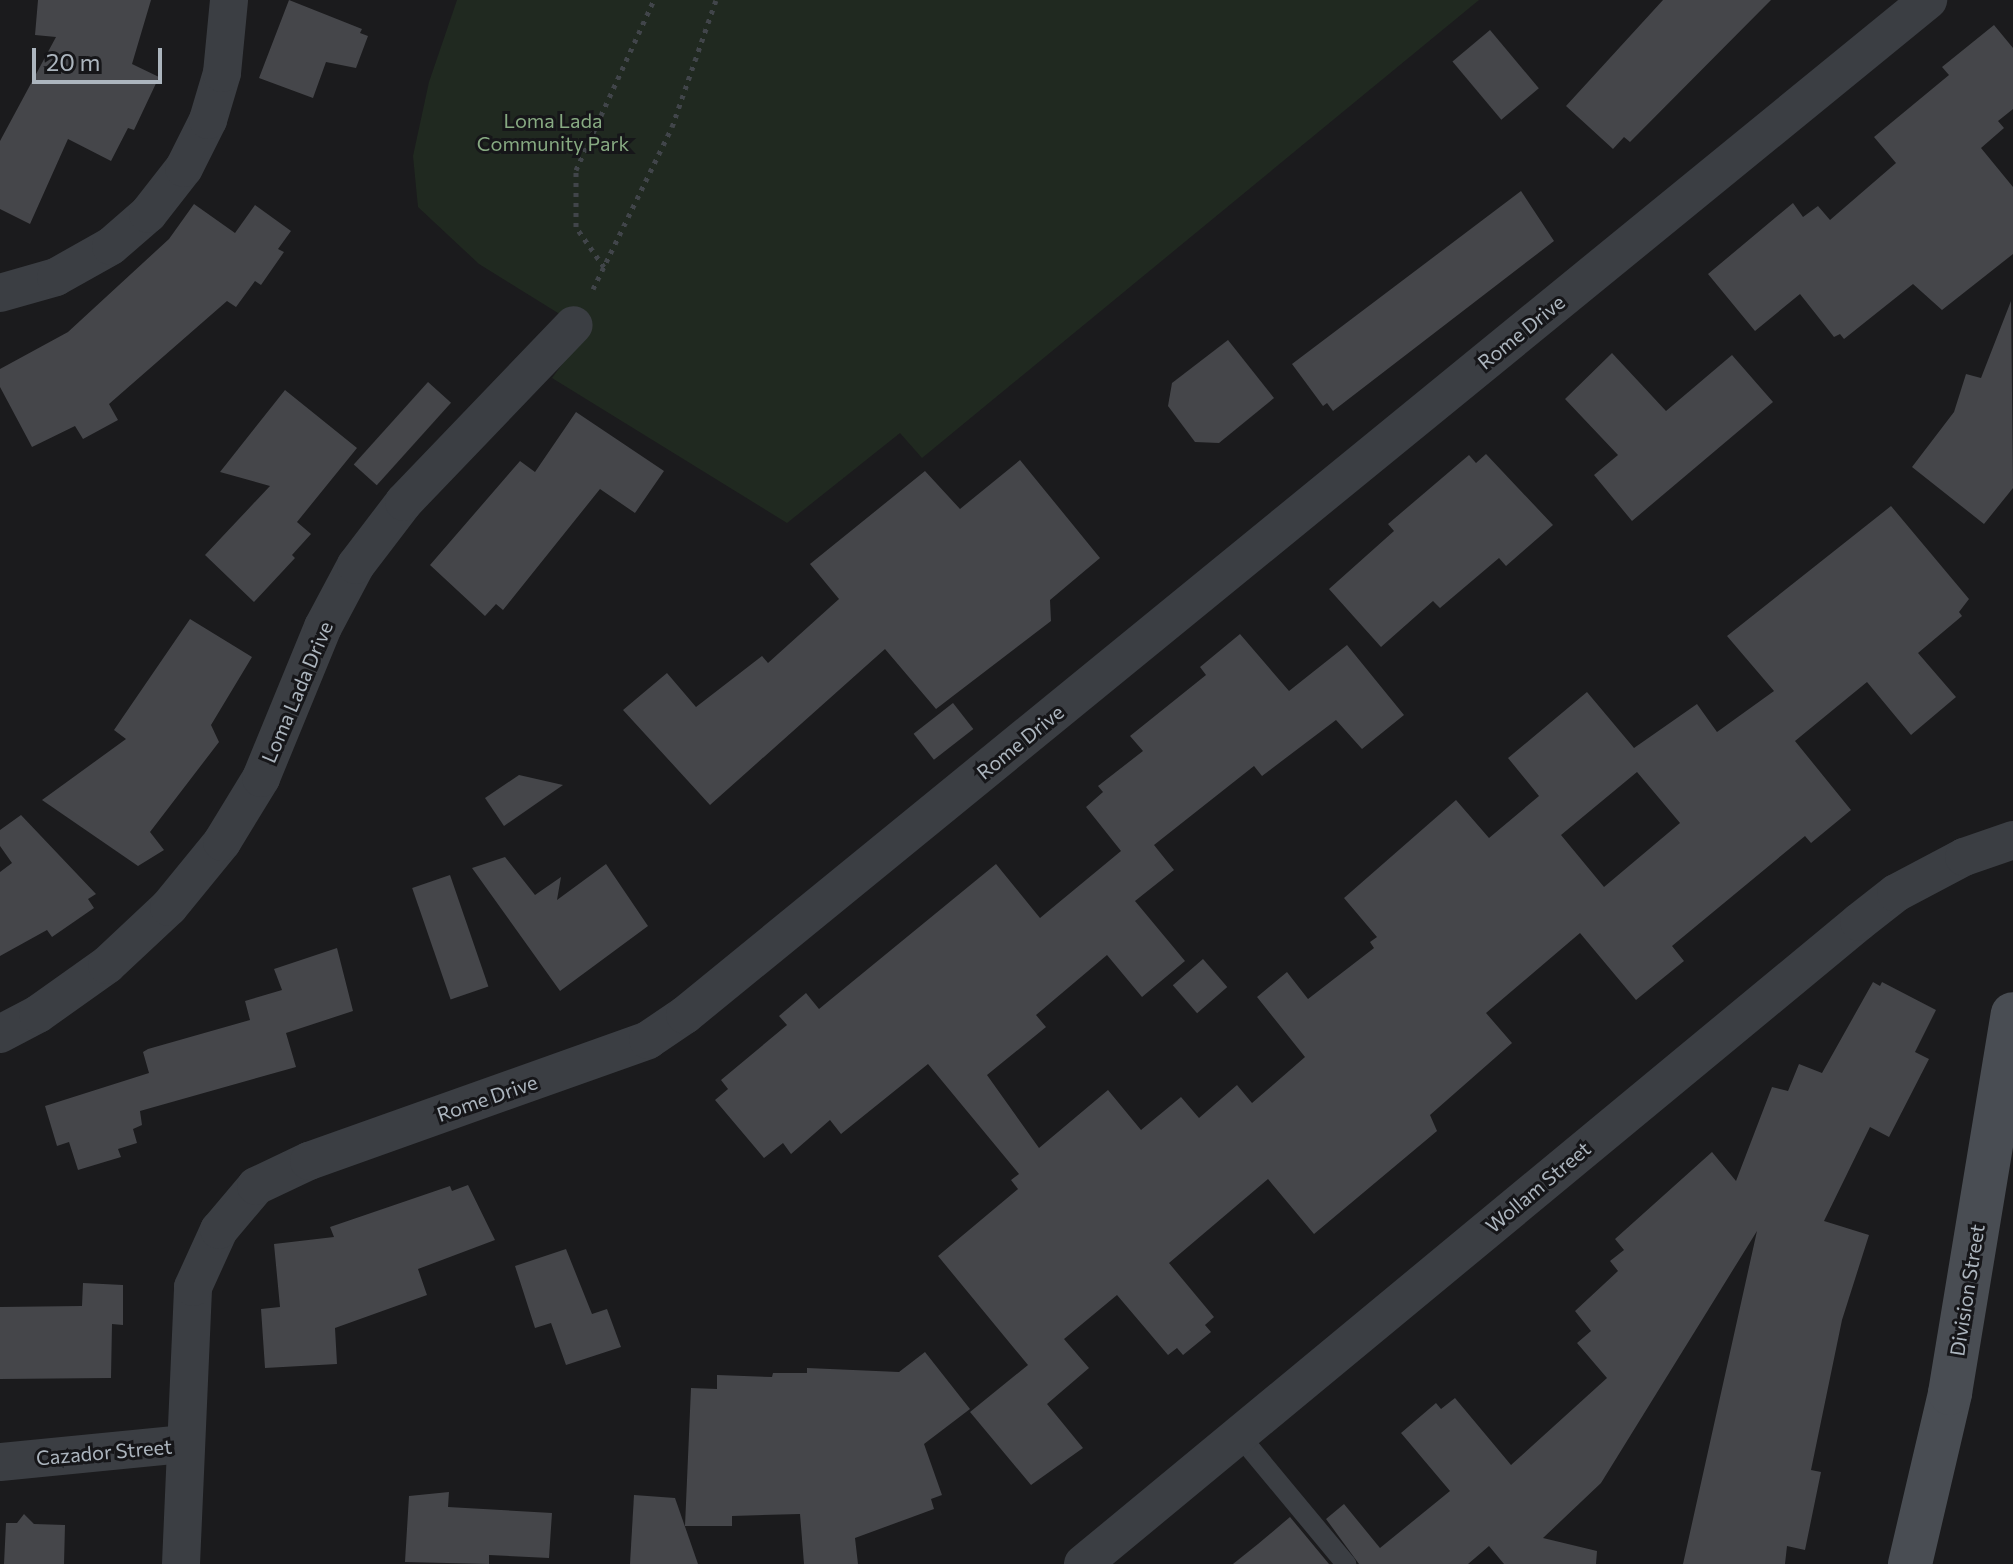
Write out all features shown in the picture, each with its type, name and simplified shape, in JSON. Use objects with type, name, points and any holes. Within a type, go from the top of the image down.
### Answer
[{"type":"street","points":[[0,293],[56,277],[111,246],[148,214],[184,168],[208,120],[222,73],[229,0]]},
{"type":"street","name":"Rome Drive","points":[[185,1444],[193,1287],[219,1230],[256,1186],[309,1161],[633,1046],[685,1015],[1928,0]]},
{"type":"street","name":"Loma Lada Drive","points":[[0,1034],[38,1014],[107,965],[196,875],[261,778],[323,627],[356,565],[404,502],[574,325]]},
{"type":"street","name":"Wollam Street","points":[[1083,1564],[1896,893],[1964,857],[2013,840]]},
{"type":"street","name":"Division Street","points":[[1910,1564],[1950,1393],[2013,1014]]},
{"type":"street","name":"Cazador Street","points":[[0,1462],[185,1444],[181,1564]]},
{"type":"lane","points":[[1239,1435],[1346,1564]]},
{"type":"path","points":[[654,0],[576,170],[576,227],[604,268],[672,127],[716,0]]},
{"type":"green space","name":"Loma Lada Community Park","points":[[457,0],[1479,0],[922,458],[900,433],[787,523],[552,378],[587,331],[479,264],[418,207],[413,156],[429,82]]},
{"type":"building","points":[[38,0],[151,0],[132,64],[159,77],[134,130],[128,128],[111,161],[68,139],[30,224],[0,209],[0,141],[56,37],[35,35]]},
{"type":"building","points":[[289,0],[362,29],[360,33],[368,36],[356,68],[326,62],[313,98],[259,78]]},
{"type":"building","points":[[1663,0],[1771,0],[1630,142],[1624,137],[1613,149],[1566,106]]},
{"type":"building","points":[[1994,25],[2013,48],[2013,109],[1998,121],[2004,128],[1981,148],[2013,187],[2013,254],[1942,310],[1913,284],[1844,339],[1840,334],[1834,337],[1800,294],[1755,331],[1708,274],[1793,203],[1803,217],[1818,206],[1830,220],[1896,163],[1874,137],[1949,75],[1942,67]]},
{"type":"building","points":[[1490,30],[1539,88],[1501,120],[1452,61]]},
{"type":"building","points":[[1521,191],[1554,241],[1333,411],[1327,403],[1323,406],[1292,364]]},
{"type":"building","points":[[194,204],[235,233],[255,205],[291,231],[278,249],[284,252],[261,285],[255,281],[236,307],[227,301],[109,404],[118,420],[83,439],[75,426],[32,447],[0,387],[0,369],[68,332],[169,239]]},
{"type":"building","points":[[2011,301],[2013,488],[1984,524],[1912,467],[1954,412],[1966,374],[1981,378]]},
{"type":"building","points":[[1228,340],[1274,398],[1219,443],[1195,442],[1168,406],[1172,383]]},
{"type":"building","points":[[1612,353],[1666,411],[1732,355],[1773,402],[1632,521],[1594,475],[1618,455],[1565,399]]},
{"type":"building","points":[[428,382],[451,403],[377,485],[354,464]]},
{"type":"building","points":[[285,390],[357,448],[297,522],[311,534],[292,555],[295,558],[254,602],[205,555],[270,486],[220,472]]},
{"type":"building","points":[[576,412],[664,471],[635,513],[600,489],[503,610],[496,604],[485,616],[430,565],[520,461],[535,472]]},
{"type":"building","points":[[1486,454],[1553,525],[1506,566],[1499,558],[1440,608],[1433,601],[1381,647],[1329,589],[1394,531],[1388,524],[1469,455],[1476,463]]},
{"type":"building","points":[[1020,460],[1100,558],[1050,600],[1051,621],[936,709],[885,649],[710,805],[623,710],[667,673],[696,707],[762,656],[768,663],[839,599],[810,564],[925,471],[960,509]]},
{"type":"building","points":[[1891,506],[1969,599],[1959,612],[1962,616],[1918,653],[1956,697],[1911,735],[1867,682],[1795,741],[1851,810],[1811,843],[1805,836],[1672,946],[1684,961],[1636,1000],[1580,933],[1486,1013],[1512,1043],[1430,1115],[1437,1131],[1314,1234],[1268,1179],[1169,1263],[1214,1317],[1205,1325],[1211,1332],[1183,1355],[1177,1348],[1168,1355],[1117,1295],[1064,1339],[1089,1368],[1047,1404],[1083,1448],[1031,1485],[970,1412],[1028,1365],[938,1256],[1018,1189],[1011,1180],[1019,1174],[928,1064],[841,1134],[830,1120],[791,1154],[783,1143],[764,1158],[715,1100],[728,1089],[721,1080],[787,1025],[779,1016],[806,993],[819,1009],[996,864],[1040,918],[1121,851],[1086,807],[1103,792],[1098,786],[1143,751],[1130,736],[1206,675],[1200,667],[1240,634],[1289,691],[1347,645],[1404,715],[1362,749],[1336,720],[1262,776],[1254,766],[1154,845],[1174,870],[1135,901],[1185,961],[1142,997],[1107,955],[1036,1015],[1046,1027],[987,1075],[1039,1148],[1108,1090],[1141,1130],[1181,1097],[1199,1118],[1237,1085],[1252,1103],[1305,1057],[1257,997],[1287,972],[1308,999],[1374,948],[1370,942],[1377,937],[1344,898],[1456,800],[1489,838],[1539,796],[1508,758],[1587,692],[1634,748],[1697,704],[1717,732],[1774,691],[1727,636]],"holes":[[[1637,772],[1680,823],[1604,887],[1561,835]]]},
{"type":"building","points":[[190,619],[252,657],[211,725],[219,742],[150,832],[164,850],[138,866],[42,800],[126,739],[114,730]]},
{"type":"building","points":[[953,703],[973,729],[934,760],[914,734]]},
{"type":"building","points":[[519,775],[563,785],[504,826],[485,798]]},
{"type":"building","points":[[21,815],[96,894],[88,899],[94,908],[52,937],[47,930],[0,956],[0,872],[12,863],[0,846],[0,830]]},
{"type":"building","points":[[505,857],[535,895],[561,877],[557,900],[606,864],[648,926],[560,991],[472,868]]},
{"type":"building","points":[[450,875],[488,987],[451,1000],[412,888]]},
{"type":"building","points":[[337,948],[353,1011],[286,1033],[296,1067],[140,1111],[142,1125],[133,1129],[137,1143],[118,1149],[121,1157],[78,1170],[69,1142],[57,1146],[45,1106],[149,1073],[143,1052],[148,1049],[250,1020],[245,1001],[282,990],[274,969]]},
{"type":"building","points":[[1203,959],[1227,987],[1197,1013],[1173,985]]},
{"type":"building","points":[[1873,982],[1880,986],[1882,982],[1936,1010],[1915,1052],[1929,1059],[1889,1137],[1870,1127],[1824,1221],[1869,1235],[1842,1320],[1811,1470],[1821,1472],[1805,1550],[1787,1546],[1785,1564],[1683,1564],[1757,1231],[1601,1483],[1543,1538],[1597,1551],[1596,1564],[1504,1564],[1489,1546],[1468,1564],[1359,1564],[1326,1519],[1344,1504],[1380,1548],[1450,1491],[1401,1433],[1436,1403],[1441,1409],[1455,1398],[1511,1465],[1607,1378],[1577,1343],[1591,1331],[1575,1311],[1618,1271],[1610,1261],[1624,1250],[1615,1239],[1712,1152],[1736,1181],[1772,1087],[1788,1091],[1799,1064],[1822,1073]]},
{"type":"building","points":[[468,1185],[495,1240],[418,1269],[427,1295],[335,1328],[337,1364],[265,1368],[261,1309],[280,1307],[274,1244],[334,1237],[330,1227],[450,1186],[452,1191]]},
{"type":"building","points":[[566,1249],[592,1314],[607,1309],[621,1347],[566,1365],[551,1323],[535,1328],[515,1266]]},
{"type":"building","points":[[83,1283],[123,1285],[123,1325],[112,1324],[111,1378],[0,1379],[0,1307],[82,1306]]},
{"type":"building","points":[[925,1352],[970,1409],[924,1444],[942,1495],[931,1499],[934,1509],[855,1538],[858,1564],[804,1564],[800,1514],[732,1516],[732,1526],[685,1526],[691,1388],[717,1389],[717,1375],[772,1377],[773,1373],[807,1373],[807,1368],[899,1372]]},
{"type":"building","points":[[449,1492],[448,1507],[552,1513],[549,1558],[489,1555],[489,1564],[405,1562],[409,1496]]},
{"type":"building","points":[[634,1495],[675,1498],[698,1564],[630,1564]]},
{"type":"building","points":[[24,1514],[34,1524],[65,1525],[64,1564],[4,1564],[6,1523],[17,1523]]},
{"type":"building","points":[[1290,1517],[1329,1564],[1233,1564],[1258,1544]]}]
